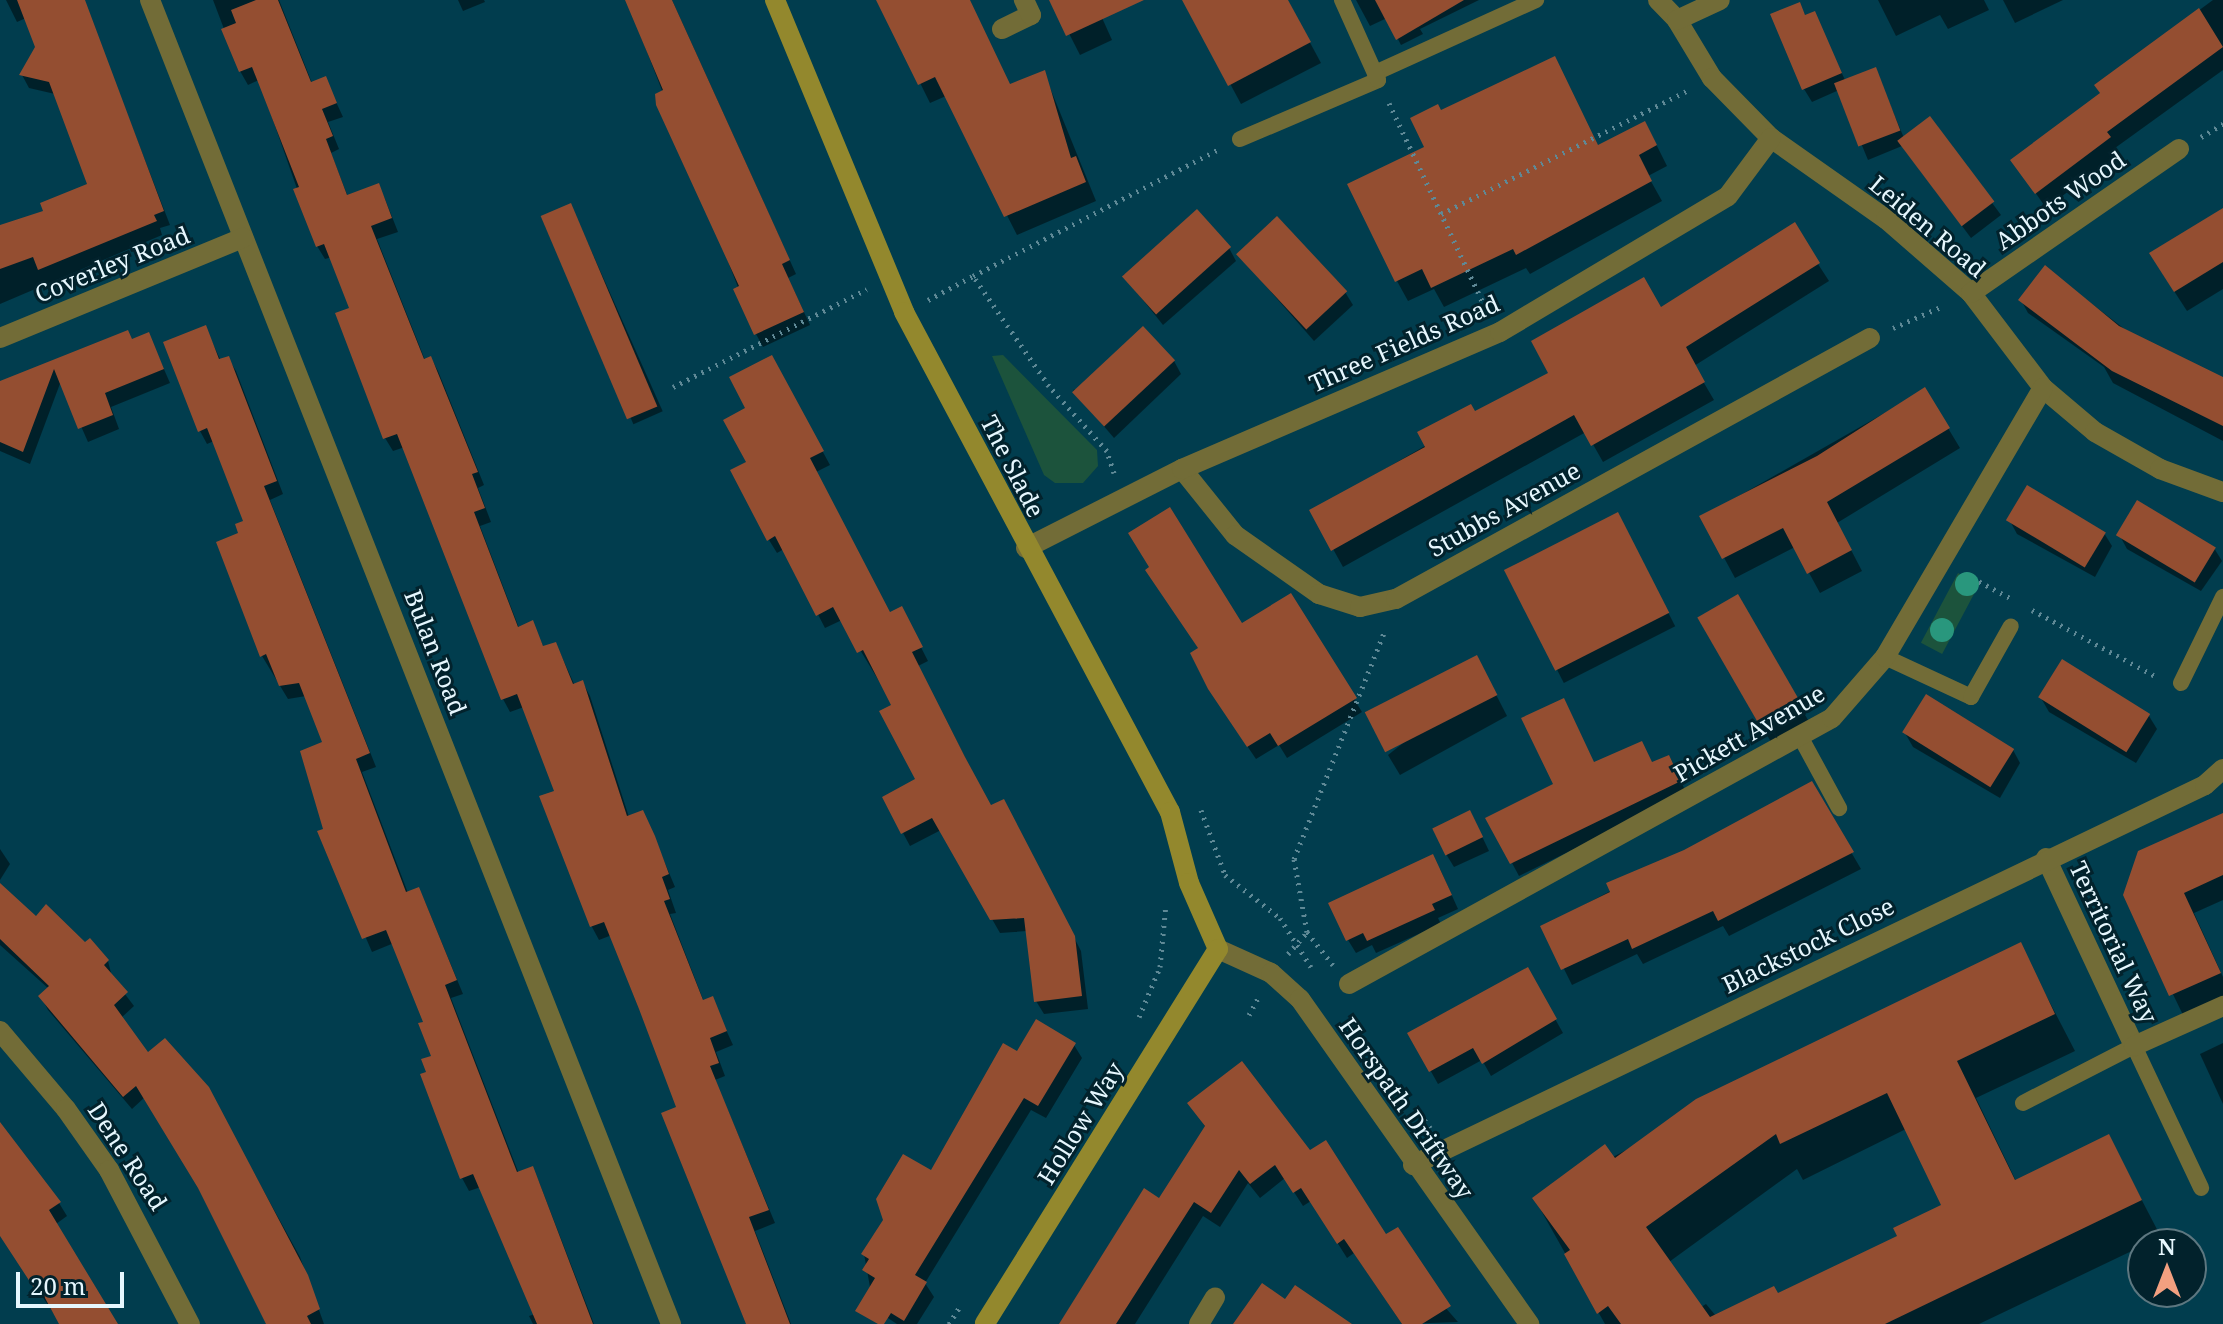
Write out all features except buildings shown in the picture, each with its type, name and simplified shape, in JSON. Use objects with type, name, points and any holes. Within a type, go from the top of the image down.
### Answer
[{"type":"main road","name":"The Slade","points":[[775,0],[904,312],[1026,548],[1170,812],[1189,883],[1218,949]]},
{"type":"main road","name":"Hollow Way","points":[[985,1324],[1218,949]]},
{"type":"street","name":"Bulan Road","points":[[150,0],[671,1324]]},
{"type":"street","points":[[1002,29],[1031,15],[1024,0]]},
{"type":"street","name":"Leiden Road","points":[[1658,0],[1677,20],[1712,78],[1771,138],[1886,219],[1971,293],[2043,388],[2095,432],[2160,469],[2223,492]]},
{"type":"street","points":[[1677,20],[1720,0]]},
{"type":"street","name":"Three Fields Road","points":[[1026,548],[1182,469],[1500,332],[1728,196],[1771,138]]},
{"type":"street","name":"Abbots Wood","points":[[1971,293],[2179,149]]},
{"type":"street","name":"Coverley Road","points":[[0,338],[243,238]]},
{"type":"street","name":"Stubbs Avenue","points":[[1182,469],[1235,535],[1319,594],[1360,607],[1396,599],[1870,338]]},
{"type":"street","name":"Pickett Avenue","points":[[1349,984],[1801,738],[1853,700],[1885,657],[1943,562],[2043,388]]},
{"type":"street","name":"Blackstock Close","points":[[1413,1165],[2046,858],[2205,785],[2223,769]]},
{"type":"street","name":"Territorial Way","points":[[2046,858],[2134,1046],[2223,1006]]},
{"type":"street","name":"Horspath Driftway","points":[[1218,949],[1271,973],[1300,999],[1413,1165],[1529,1324]]},
{"type":"street","name":"Dene Road","points":[[0,1031],[66,1109],[109,1170],[148,1236],[190,1324]]},
{"type":"street","points":[[1199,1324],[1215,1297]]},
{"type":"lane","points":[[1342,0],[1377,76]]},
{"type":"lane","points":[[1240,139],[1536,0]]},
{"type":"lane","points":[[2181,683],[2223,597]]},
{"type":"lane","points":[[1885,657],[1971,697],[2011,626]]},
{"type":"lane","points":[[1801,738],[1839,808]]},
{"type":"lane","points":[[2023,1103],[2134,1046],[2201,1188]]},
{"type":"path","points":[[1377,76],[1500,332]]},
{"type":"path","points":[[1441,214],[1712,78]]},
{"type":"path","points":[[904,312],[1240,139]]},
{"type":"path","points":[[673,387],[888,275]]},
{"type":"path","points":[[973,276],[1049,386],[1107,451],[1122,501]]},
{"type":"path","points":[[1870,338],[1971,293]]},
{"type":"path","points":[[1943,562],[2167,683],[2181,683]]},
{"type":"path","points":[[1349,984],[1307,932],[1294,859],[1396,599]]},
{"type":"path","points":[[1198,805],[1225,875],[1280,918],[1295,946],[1317,976]]},
{"type":"path","points":[[1131,1031],[1160,967],[1166,899]]},
{"type":"path","points":[[1295,946],[1307,932]]},
{"type":"path","points":[[1408,1099],[1446,1149]]},
{"type":"path","points":[[949,1324],[965,1297]]},
{"type":"green space","points":[[1003,355],[1097,450],[1098,466],[1083,483],[1055,483],[1044,475],[992,356]]},
{"type":"green space","points":[[1958,573],[1979,584],[1942,654],[1921,643]]}]
